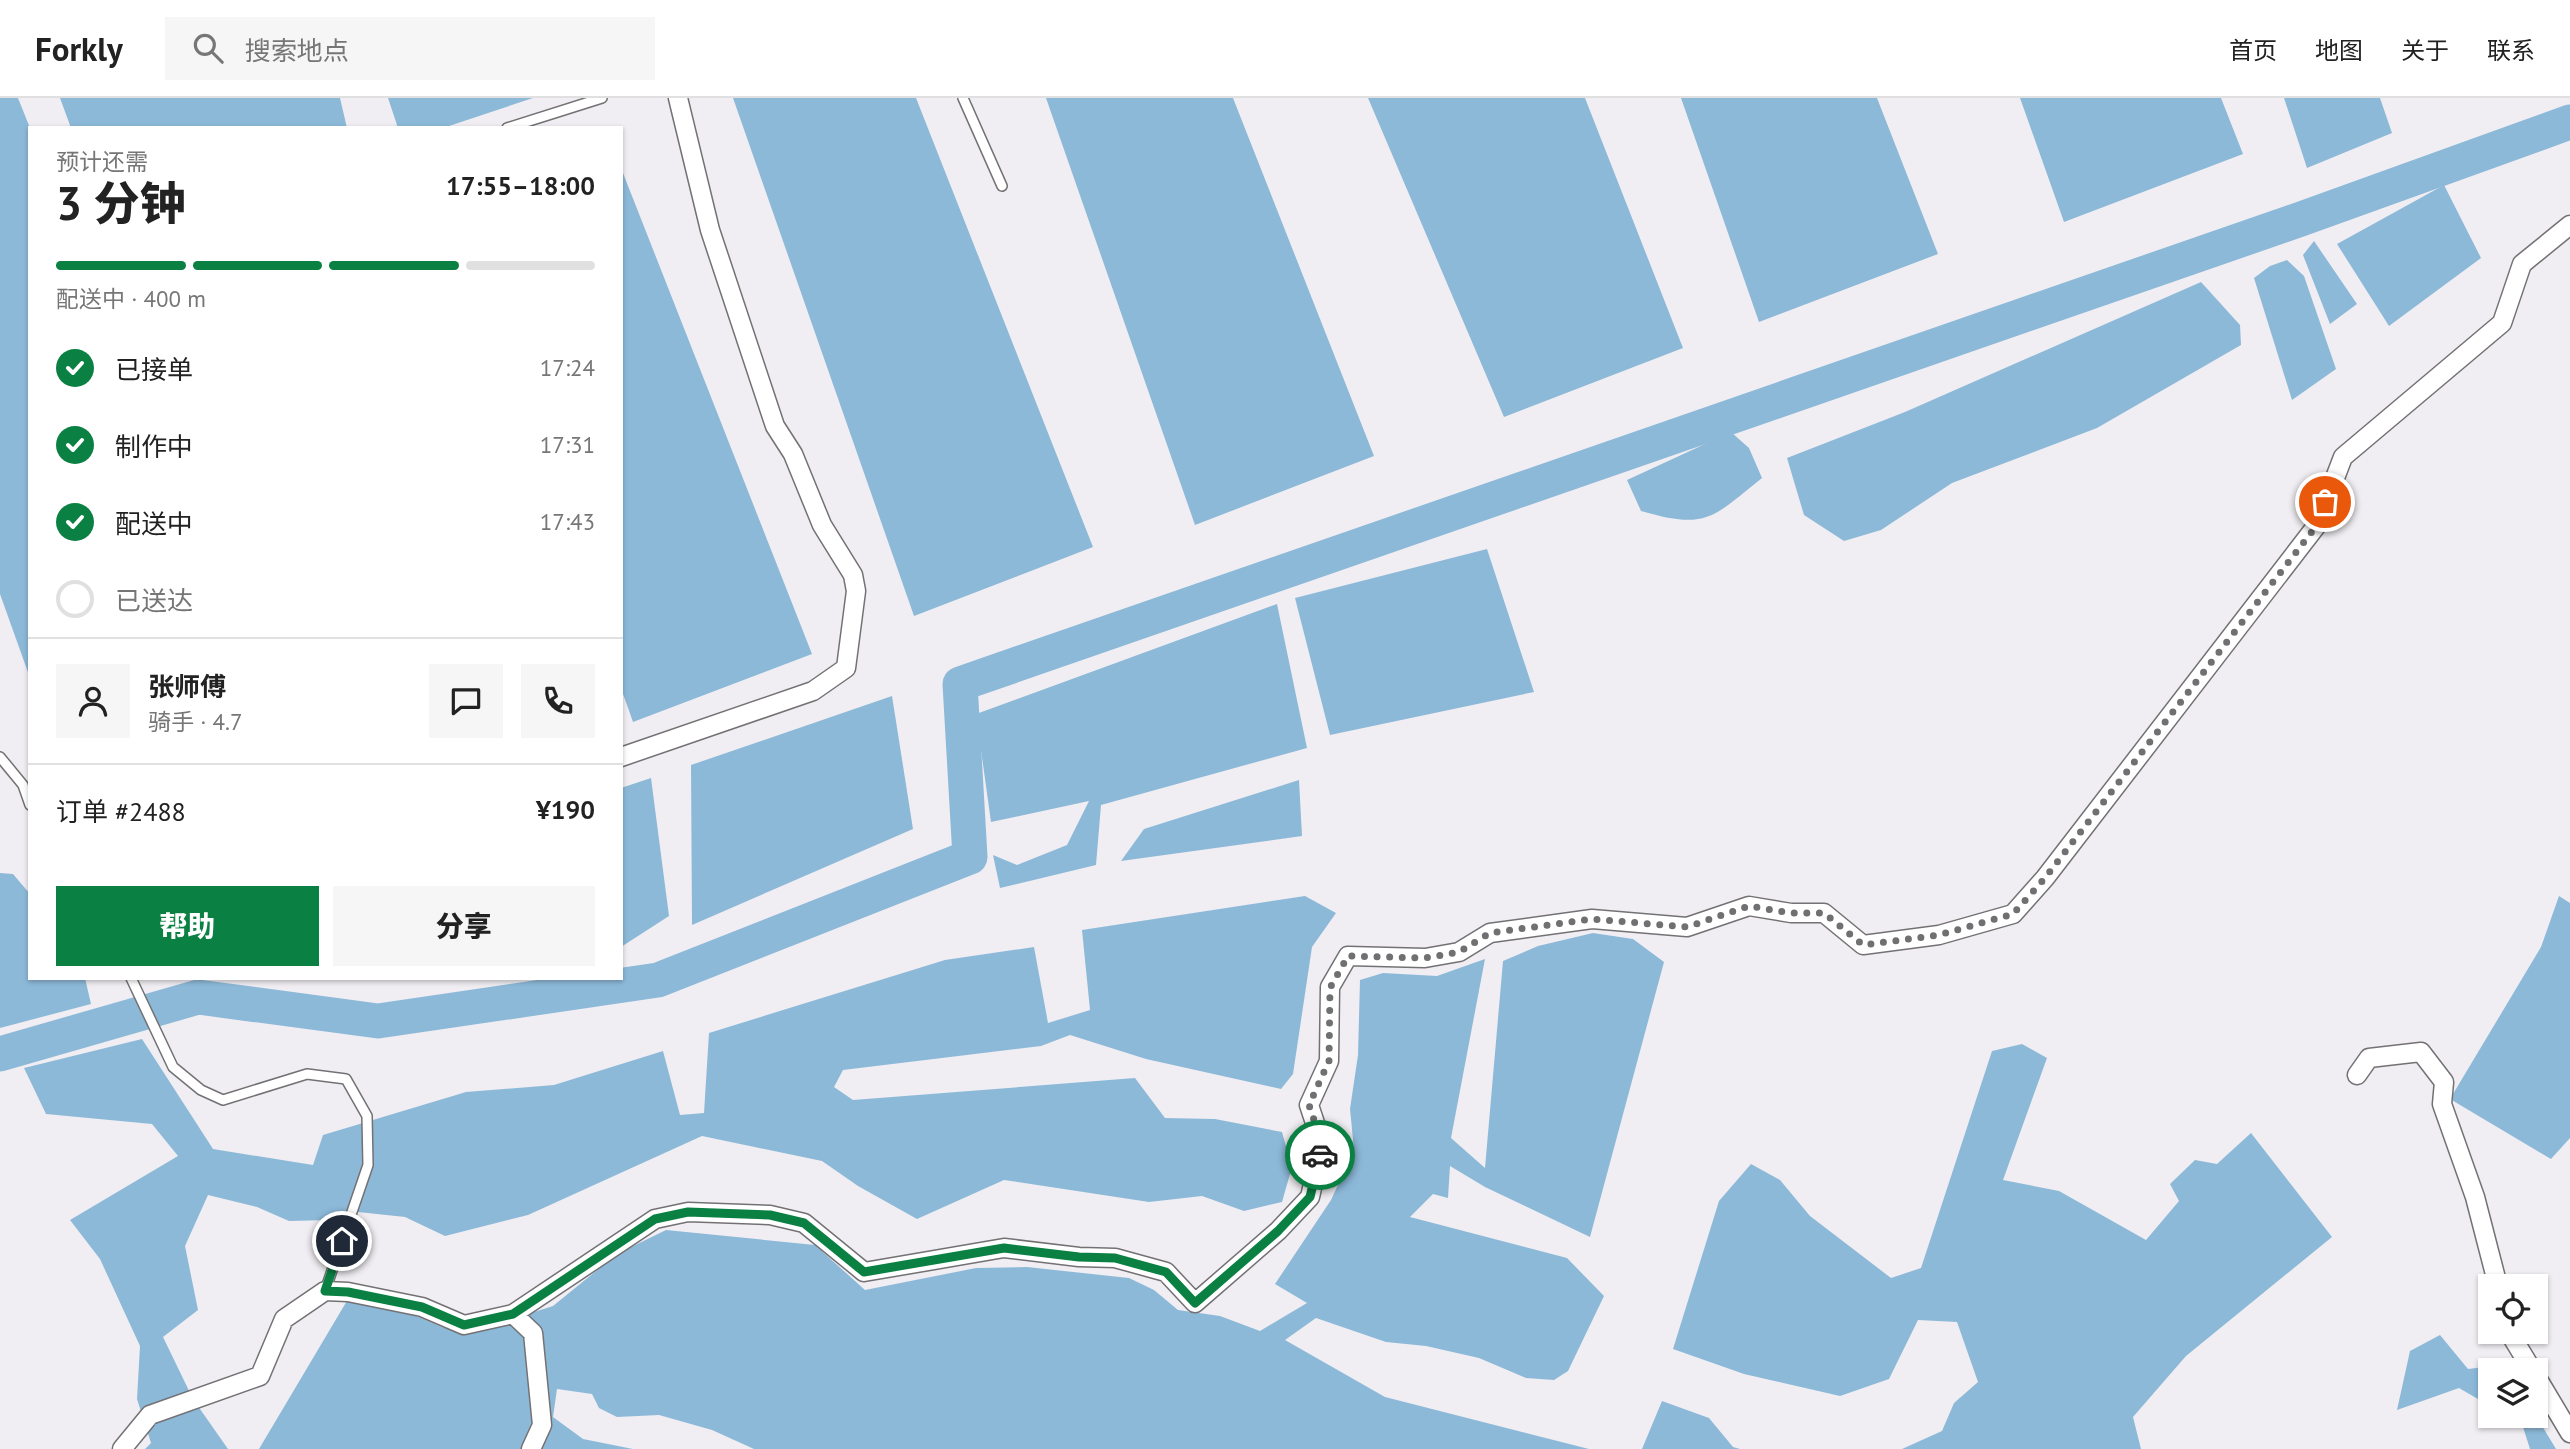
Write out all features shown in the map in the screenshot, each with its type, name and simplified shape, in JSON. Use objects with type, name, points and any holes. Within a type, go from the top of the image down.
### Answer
[{"type":"street","points":[[623,756],[813,691],[846,668],[856,591],[853,575],[822,525],[793,454],[775,426],[710,230],[678,98]]},
{"type":"street","points":[[122,1449],[150,1415],[260,1376],[284,1319],[325,1291],[348,1292],[422,1307],[464,1325],[513,1314],[655,1219],[688,1212],[770,1215],[804,1223],[864,1272],[1004,1248],[1079,1257],[1115,1258],[1166,1272],[1195,1303],[1278,1231],[1310,1197],[1322,1144],[1309,1105],[1329,1061],[1330,988],[1348,956],[1425,958],[1459,952],[1490,933],[1592,919],[1687,927],[1749,906],[1791,913],[1824,913],[1863,945],[1939,935],[2013,914],[2045,878],[2317,525],[2343,457],[2502,323],[2522,264],[2570,225]]},
{"type":"street","points":[[2357,1075],[2369,1058],[2421,1052],[2444,1082],[2442,1104],[2475,1197],[2495,1274]]},
{"type":"street","points":[[513,1314],[533,1332],[542,1425],[531,1449]]},
{"type":"street","points":[[2548,1396],[2570,1433]]},
{"type":"lane","points":[[514,126],[601,98]]},
{"type":"lane","points":[[963,98],[1002,186]]},
{"type":"lane","points":[[0,757],[23,785],[28,799]]},
{"type":"lane","points":[[132,980],[173,1067],[201,1090],[223,1100],[307,1074],[346,1079],[367,1116],[368,1165],[325,1291]]},
{"type":"water","points":[[0,98],[18,98],[29,126],[28,672],[0,594]]},
{"type":"water","points":[[60,98],[340,98],[347,126],[70,126]]},
{"type":"water","points":[[388,98],[533,98],[449,126],[397,126]]},
{"type":"water","points":[[733,98],[916,98],[1093,547],[914,616]]},
{"type":"water","points":[[1046,98],[1233,98],[1374,456],[1195,525]]},
{"type":"water","points":[[1368,98],[1585,98],[1683,348],[1504,417]]},
{"type":"water","points":[[1681,98],[1877,98],[1938,254],[1759,322]]},
{"type":"water","points":[[2020,98],[2221,98],[2243,154],[2064,222]]},
{"type":"water","points":[[2284,98],[2380,98],[2392,133],[2307,168]]},
{"type":"water","points":[[623,173],[812,654],[633,722],[623,694]]},
{"type":"water","points":[[2444,185],[2481,258],[2389,326],[2337,244]]},
{"type":"water","points":[[2314,241],[2357,304],[2330,324],[2303,255]]},
{"type":"water","points":[[2287,260],[2304,276],[2336,369],[2292,400],[2254,278],[2270,266]]},
{"type":"water","points":[[2201,282],[2240,325],[2241,345],[2097,428],[1952,483],[1881,530],[1844,541],[1804,515],[1787,458],[1905,412]]},
{"type":"water","points":[[1731,432],[1749,448],[1762,478],[1731,503],[1708,517],[1681,519],[1641,511],[1627,480]]},
{"type":"water","points":[[1487,549],[1534,692],[1330,735],[1295,598]]},
{"type":"water","points":[[1277,604],[1307,748],[1101,805],[1096,865],[1000,888],[993,855],[1017,865],[1067,845],[1089,801],[991,822],[976,714]]},
{"type":"water","points":[[892,696],[913,829],[692,925],[691,765]]},
{"type":"water","points":[[651,778],[669,916],[623,946],[623,787]]},
{"type":"water","points":[[1299,780],[1302,836],[1121,861],[1144,829]]},
{"type":"water","points":[[0,873],[13,874],[28,892],[28,980],[85,980],[91,1004],[0,1028]]},
{"type":"water","points":[[1305,896],[1336,913],[1312,947],[1293,1074],[1281,1089],[1146,1059],[1070,1035],[1041,1046],[843,1070],[834,1087],[853,1100],[1135,1078],[1165,1118],[1215,1119],[1282,1132],[1292,1167],[1282,1202],[1244,1211],[1202,1196],[1149,1202],[1004,1180],[917,1219],[858,1186],[822,1161],[702,1136],[528,1215],[445,1236],[405,1217],[358,1212],[330,1220],[289,1221],[257,1207],[208,1195],[185,1246],[198,1310],[163,1337],[193,1399],[228,1449],[145,1449],[151,1443],[137,1399],[140,1346],[100,1259],[70,1220],[178,1156],[152,1124],[46,1114],[24,1068],[142,1039],[213,1149],[313,1165],[323,1135],[466,1092],[554,1085],[663,1051],[680,1115],[704,1113],[709,1033],[945,960],[1034,947],[1048,1023],[1090,1010],[1082,930]]},
{"type":"water","points":[[2559,896],[2570,903],[2570,1138],[2551,1159],[2450,1099],[2541,947]]},
{"type":"water","points":[[1593,933],[1633,939],[1664,962],[1590,1237],[1485,1187],[1450,1166],[1448,1198],[1433,1194],[1410,1217],[1567,1258],[1604,1296],[1568,1371],[1554,1380],[1526,1378],[1479,1358],[1426,1346],[1386,1342],[1316,1318],[1285,1340],[1385,1397],[1589,1449],[754,1449],[712,1430],[659,1415],[617,1417],[599,1408],[592,1394],[557,1389],[553,1417],[583,1439],[633,1449],[259,1449],[354,1289],[444,1328],[487,1327],[553,1306],[617,1254],[666,1230],[815,1245],[865,1290],[976,1268],[1027,1267],[1129,1278],[1154,1290],[1178,1310],[1220,1316],[1260,1331],[1307,1303],[1275,1284],[1331,1200],[1354,1150],[1350,1109],[1358,1055],[1360,980],[1383,973],[1437,976],[1485,959],[1451,1138],[1485,1168],[1503,961],[1538,946]]},
{"type":"water","points":[[2022,1044],[2047,1058],[2003,1180],[2059,1191],[2146,1240],[2179,1201],[2170,1184],[2195,1160],[2217,1164],[2251,1133],[2332,1237],[2186,1356],[2133,1417],[2141,1449],[1902,1449],[1942,1431],[1954,1403],[1978,1382],[1957,1322],[1918,1320],[1889,1379],[1840,1396],[1744,1374],[1673,1349],[1719,1201],[1751,1164],[1780,1180],[1810,1216],[1891,1278],[1921,1268],[1992,1051]]},
{"type":"water","points":[[2440,1335],[2468,1369],[2478,1368],[2478,1399],[2459,1388],[2397,1410],[2410,1351]]},
{"type":"water","points":[[1662,1401],[1709,1418],[1733,1447],[1740,1449],[1642,1449]]},
{"type":"water","points":[[2523,1428],[2543,1428],[2556,1449],[2530,1449]]},
{"type":"waterway","points":[[0,1054],[198,997],[378,1021],[658,980],[970,857],[960,684],[2301,219],[2570,122]]},
{"type":"way so far","points":[[1320,1155],[1322,1144],[1309,1105],[1329,1061],[1330,988],[1348,956],[1425,958],[1459,952],[1490,933],[1592,919],[1687,927],[1749,906],[1791,913],[1824,913],[1863,945],[1939,935],[2013,914],[2045,878],[2317,525],[2325,502]]},
{"type":"route","points":[[342,1241],[325,1291],[348,1292],[422,1307],[464,1325],[513,1314],[655,1219],[688,1212],[770,1215],[804,1223],[864,1272],[1004,1248],[1079,1257],[1115,1258],[1166,1272],[1195,1303],[1278,1231],[1310,1197],[1320,1155]]}]
